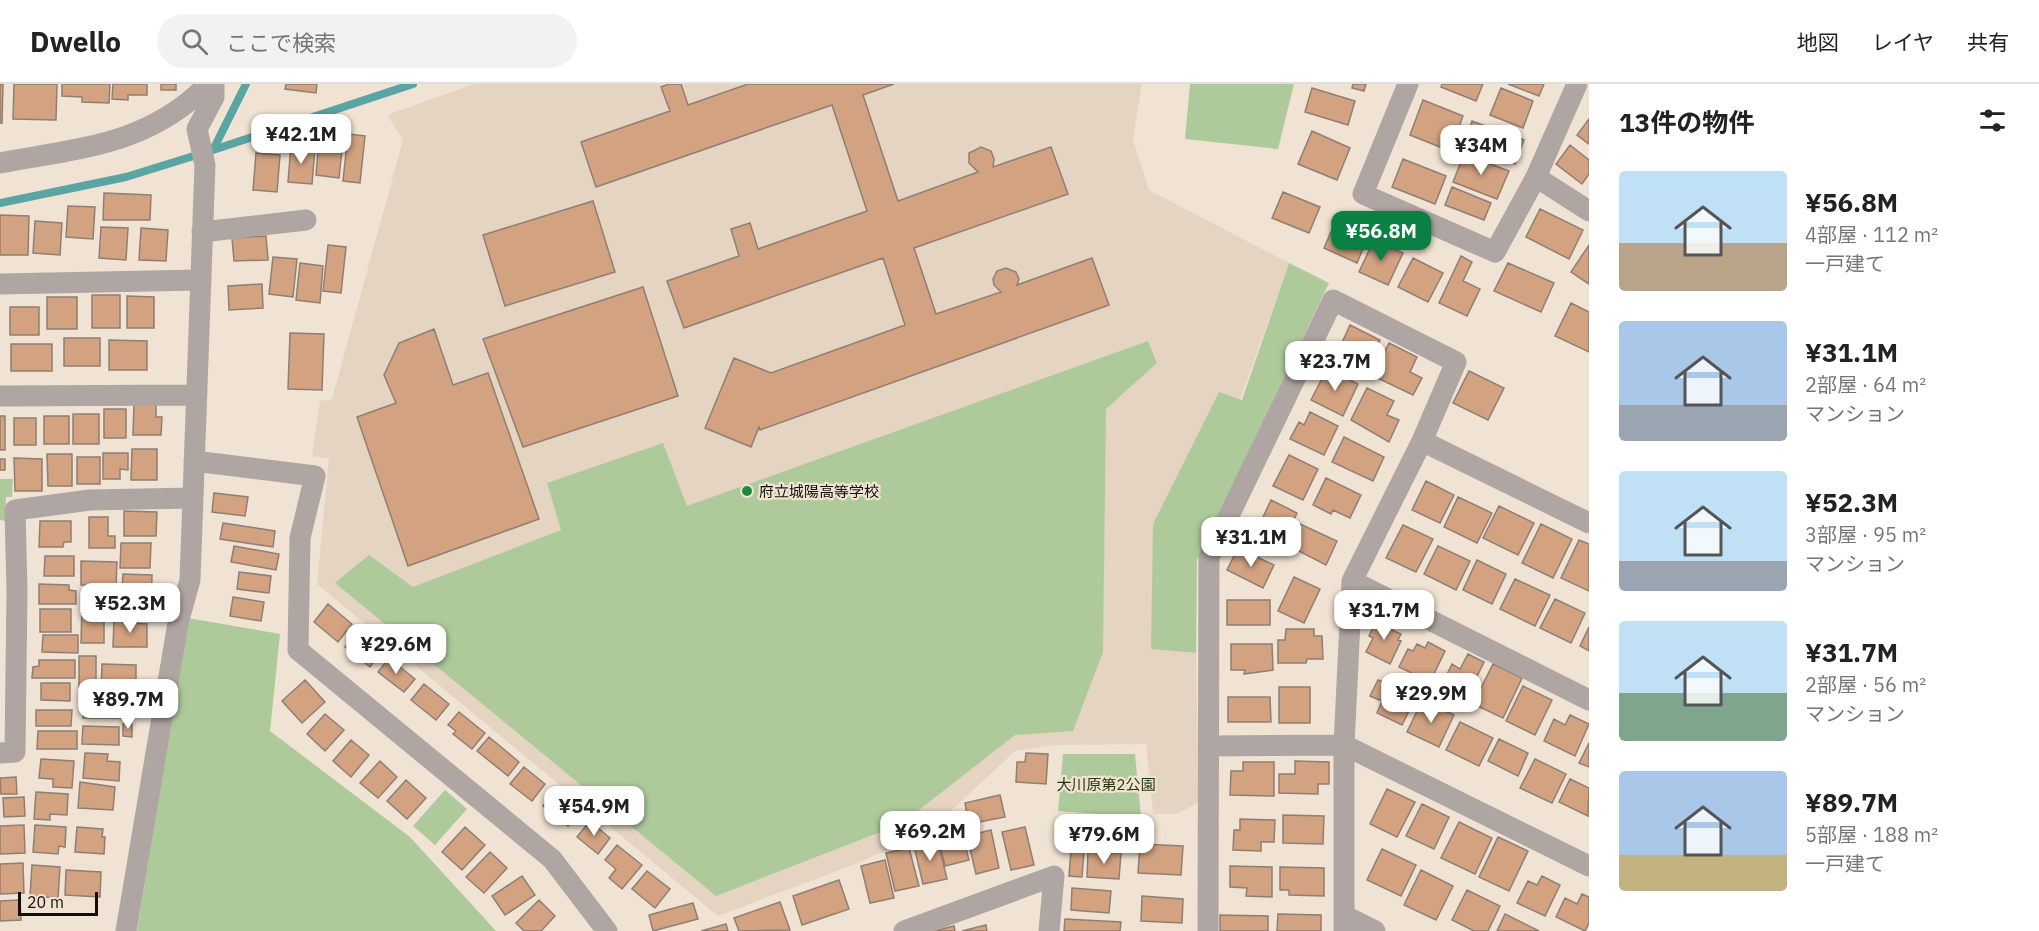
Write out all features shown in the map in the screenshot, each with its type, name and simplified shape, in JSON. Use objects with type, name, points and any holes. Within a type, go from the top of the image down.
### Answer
[{"type":"street","points":[[0,163],[114,141],[142,131],[187,105],[208,84]]},
{"type":"street","points":[[126,931],[178,623],[190,580],[205,165],[197,129],[214,97],[214,84]]},
{"type":"street","points":[[1407,84],[1362,194],[1495,252],[1536,177],[1577,84]]},
{"type":"street","points":[[1536,177],[1589,211]]},
{"type":"street","points":[[202,232],[306,220]]},
{"type":"street","points":[[0,284],[201,280]]},
{"type":"street","points":[[1208,931],[1209,557],[1333,300],[1456,362],[1422,441],[1352,581],[1344,744],[1344,924],[1375,931]]},
{"type":"street","points":[[0,396],[196,395]]},
{"type":"street","points":[[1422,441],[1589,523]]},
{"type":"street","points":[[194,461],[315,476],[300,538],[298,650],[552,860],[607,931]]},
{"type":"street","points":[[0,753],[15,752],[9,592],[15,510],[90,500],[193,498]]},
{"type":"street","points":[[1352,581],[1589,700]]},
{"type":"street","points":[[1209,746],[1344,744],[1589,866]]},
{"type":"street","points":[[904,931],[1054,876],[1049,931]]},
{"type":"shaded area","name":"府立城陽高等学校","points":[[474,84],[1142,84],[1133,139],[1149,190],[1289,263],[1151,649],[1196,653],[1199,802],[1177,814],[1153,814],[1146,744],[1055,745],[1015,751],[952,810],[919,835],[858,863],[718,916],[317,584],[329,459],[312,456],[320,401],[332,399],[403,140],[387,115]]},
{"type":"green space","points":[[1190,84],[1294,84],[1278,149],[1185,139]]},
{"type":"green space","points":[[1289,263],[1329,283],[1197,560],[1196,653],[1151,649],[1153,524],[1219,392],[1242,400]]},
{"type":"green space","points":[[1148,341],[1157,363],[1106,409],[1103,652],[1073,731],[1015,735],[901,824],[716,896],[335,583],[369,555],[413,587],[561,530],[547,483],[663,443],[687,506]]},
{"type":"green space","points":[[0,479],[13,479],[12,497],[6,497],[5,521],[0,520]]},
{"type":"green space","points":[[188,618],[280,634],[270,731],[410,837],[496,931],[137,931]]},
{"type":"green space","name":"大川原第2公園","points":[[1063,754],[1135,754],[1141,817],[1058,811]]},
{"type":"green space","points":[[445,790],[467,809],[435,845],[413,826]]},
{"type":"building","points":[[0,84],[3,84],[2,123],[0,123]]},
{"type":"building","points":[[14,84],[57,84],[56,120],[13,119]]},
{"type":"building","points":[[62,84],[110,84],[109,103],[82,102],[82,97],[62,96]]},
{"type":"building","points":[[113,84],[147,84],[147,95],[128,95],[128,100],[112,99]]},
{"type":"building","points":[[161,84],[176,84],[176,90],[161,90]]},
{"type":"building","points":[[286,84],[317,84],[316,93],[285,89]]},
{"type":"building","points":[[681,84],[688,105],[748,84],[894,84],[863,95],[898,201],[978,172],[969,163],[969,153],[981,147],[991,151],[994,159],[993,167],[1051,147],[1068,194],[914,248],[936,314],[1001,292],[994,285],[993,279],[997,271],[1006,268],[1016,272],[1019,279],[1017,285],[1092,258],[1109,305],[760,430],[759,427],[751,447],[705,428],[734,358],[771,373],[905,325],[883,258],[684,328],[667,281],[739,256],[731,229],[750,223],[758,249],[867,211],[832,105],[596,187],[581,142],[670,111],[661,87]]},
{"type":"building","points":[[1353,84],[1366,84],[1364,91],[1352,88]]},
{"type":"building","points":[[1442,84],[1483,84],[1476,101],[1441,87]]},
{"type":"building","points":[[1508,84],[1544,84],[1539,96]]},
{"type":"building","points":[[1312,88],[1355,101],[1348,125],[1305,112]]},
{"type":"building","points":[[1501,88],[1533,101],[1523,128],[1490,115]]},
{"type":"building","points":[[1423,100],[1463,116],[1450,151],[1410,135]]},
{"type":"building","points":[[1589,119],[1589,144],[1577,135]]},
{"type":"building","points":[[1472,121],[1501,132],[1492,155],[1464,143]]},
{"type":"building","points":[[1312,131],[1350,148],[1337,180],[1298,164]]},
{"type":"building","points":[[1505,132],[1524,140],[1515,164],[1496,156]]},
{"type":"building","points":[[348,134],[365,136],[360,183],[343,181]]},
{"type":"building","points":[[319,139],[343,141],[339,178],[316,175]]},
{"type":"building","points":[[291,145],[315,148],[312,184],[288,182]]},
{"type":"building","points":[[1570,145],[1589,160],[1589,174],[1582,184],[1556,164]]},
{"type":"building","points":[[256,153],[280,155],[277,192],[253,190]]},
{"type":"building","points":[[1464,154],[1509,171],[1497,199],[1453,182]]},
{"type":"building","points":[[1403,159],[1446,176],[1435,204],[1392,187]]},
{"type":"building","points":[[1452,187],[1491,203],[1484,220],[1445,205]]},
{"type":"building","points":[[1283,192],[1320,207],[1309,233],[1272,218]]},
{"type":"building","points":[[104,193],[151,195],[150,220],[103,220]]},
{"type":"building","points":[[593,201],[615,272],[505,306],[483,235]]},
{"type":"building","points":[[68,206],[95,207],[93,239],[66,237]]},
{"type":"building","points":[[1540,209],[1583,230],[1569,259],[1526,237]]},
{"type":"building","points":[[0,215],[29,216],[28,255],[0,255]]},
{"type":"building","points":[[1337,218],[1370,232],[1357,263],[1324,248]]},
{"type":"building","points":[[35,221],[62,223],[60,255],[33,253]]},
{"type":"building","points":[[101,227],[128,228],[126,260],[99,258]]},
{"type":"building","points":[[141,228],[168,230],[166,261],[139,260]]},
{"type":"building","points":[[266,236],[268,260],[234,261],[232,238]]},
{"type":"building","points":[[1374,240],[1403,253],[1388,285],[1359,272]]},
{"type":"building","points":[[328,245],[346,247],[341,293],[323,291]]},
{"type":"building","points":[[1589,245],[1589,284],[1571,272]]},
{"type":"building","points":[[1461,256],[1472,262],[1463,281],[1480,289],[1467,316],[1439,303]]},
{"type":"building","points":[[273,257],[297,259],[293,297],[269,294]]},
{"type":"building","points":[[1413,258],[1443,273],[1428,302],[1398,287]]},
{"type":"building","points":[[300,263],[323,266],[320,303],[296,300]]},
{"type":"building","points":[[1508,263],[1554,283],[1541,312],[1494,291]]},
{"type":"building","points":[[262,284],[263,308],[229,310],[228,286]]},
{"type":"building","points":[[643,287],[678,396],[523,447],[483,339]]},
{"type":"building","points":[[92,295],[120,295],[120,328],[92,328]]},
{"type":"building","points":[[127,296],[154,297],[154,328],[127,328]]},
{"type":"building","points":[[47,297],[77,297],[77,329],[47,329]]},
{"type":"building","points":[[1571,303],[1589,312],[1589,352],[1555,336]]},
{"type":"building","points":[[10,307],[39,307],[39,335],[10,335]]},
{"type":"building","points":[[1350,325],[1380,340],[1365,370],[1336,356]]},
{"type":"building","points":[[434,329],[453,385],[488,373],[539,519],[408,566],[357,417],[396,403],[384,375],[399,343]]},
{"type":"building","points":[[290,333],[324,334],[322,390],[288,389]]},
{"type":"building","points":[[64,338],[100,338],[100,366],[64,366]]},
{"type":"building","points":[[109,340],[147,341],[147,370],[109,370]]},
{"type":"building","points":[[1389,343],[1417,357],[1410,372],[1422,378],[1413,395],[1373,376]]},
{"type":"building","points":[[11,344],[52,344],[52,371],[11,371]]},
{"type":"building","points":[[1327,369],[1358,384],[1343,416],[1311,400]]},
{"type":"building","points":[[1469,371],[1504,388],[1488,420],[1453,403]]},
{"type":"building","points":[[1367,388],[1394,401],[1387,415],[1399,420],[1389,442],[1351,420]]},
{"type":"building","points":[[134,404],[156,404],[156,417],[162,417],[161,435],[133,435]]},
{"type":"building","points":[[104,409],[126,409],[126,438],[104,438]]},
{"type":"building","points":[[1310,412],[1338,426],[1324,455],[1290,439],[1299,422],[1304,425]]},
{"type":"building","points":[[73,414],[99,414],[99,444],[73,444]]},
{"type":"building","points":[[0,416],[5,416],[5,450],[0,450]]},
{"type":"building","points":[[44,416],[69,416],[69,444],[44,444]]},
{"type":"building","points":[[14,418],[36,418],[36,445],[14,445]]},
{"type":"building","points":[[1344,437],[1384,457],[1373,481],[1332,462]]},
{"type":"building","points":[[132,449],[157,449],[157,480],[131,480]]},
{"type":"building","points":[[103,453],[128,453],[128,470],[120,469],[120,479],[103,479]]},
{"type":"building","points":[[47,454],[72,454],[72,486],[48,486]]},
{"type":"building","points":[[1289,455],[1318,469],[1303,500],[1273,486]]},
{"type":"building","points":[[77,457],[100,457],[100,484],[77,484]]},
{"type":"building","points":[[14,458],[42,459],[42,491],[15,491]]},
{"type":"building","points":[[0,459],[5,459],[5,470],[0,470]]},
{"type":"building","points":[[1326,478],[1361,495],[1350,518],[1333,510],[1331,514],[1313,505]]},
{"type":"building","points":[[1426,481],[1454,495],[1440,523],[1412,510]]},
{"type":"building","points":[[214,493],[248,497],[245,516],[212,512]]},
{"type":"building","points":[[1458,497],[1492,513],[1477,543],[1444,527]]},
{"type":"building","points":[[1271,500],[1297,513],[1282,545],[1256,532]]},
{"type":"building","points":[[1499,506],[1534,523],[1518,555],[1483,538]]},
{"type":"building","points":[[124,511],[157,512],[156,536],[124,536]]},
{"type":"building","points":[[89,517],[108,517],[108,536],[115,536],[115,548],[89,548]]},
{"type":"building","points":[[40,521],[71,521],[71,542],[64,542],[63,547],[39,547]]},
{"type":"building","points":[[223,523],[275,531],[273,547],[220,539]]},
{"type":"building","points":[[1300,524],[1337,541],[1326,565],[1289,546]]},
{"type":"building","points":[[1541,524],[1572,539],[1553,578],[1522,563]]},
{"type":"building","points":[[1403,525],[1433,539],[1416,572],[1386,558]]},
{"type":"building","points":[[1579,540],[1589,544],[1589,591],[1561,578]]},
{"type":"building","points":[[121,543],[151,543],[150,568],[120,568]]},
{"type":"building","points":[[234,546],[279,554],[276,570],[231,562]]},
{"type":"building","points":[[1438,546],[1470,561],[1456,590],[1424,574]]},
{"type":"building","points":[[1238,548],[1274,565],[1263,588],[1227,570]]},
{"type":"building","points":[[45,556],[74,556],[74,576],[44,576]]},
{"type":"building","points":[[1477,560],[1506,574],[1492,604],[1463,590]]},
{"type":"building","points":[[81,561],[117,562],[116,585],[81,585]]},
{"type":"building","points":[[239,572],[271,576],[269,593],[237,589]]},
{"type":"building","points":[[123,574],[152,575],[151,611],[112,611],[112,590],[122,590]]},
{"type":"building","points":[[1294,577],[1320,589],[1304,623],[1278,611]]},
{"type":"building","points":[[1515,579],[1550,595],[1535,626],[1500,609]]},
{"type":"building","points":[[39,584],[69,585],[69,590],[76,591],[76,604],[39,604]]},
{"type":"building","points":[[233,597],[264,602],[261,621],[230,616]]},
{"type":"building","points":[[1555,599],[1585,613],[1571,643],[1540,628]]},
{"type":"building","points":[[1227,600],[1270,600],[1270,625],[1227,625]]},
{"type":"building","points":[[82,604],[104,604],[104,643],[81,643]]},
{"type":"building","points":[[328,604],[352,624],[338,642],[314,622]]},
{"type":"building","points":[[40,609],[71,609],[71,632],[40,632]]},
{"type":"building","points":[[1378,617],[1394,625],[1392,630],[1401,634],[1398,640],[1401,641],[1390,664],[1366,652],[1373,638],[1369,636]]},
{"type":"building","points":[[114,619],[133,619],[133,623],[147,624],[147,647],[113,647]]},
{"type":"building","points":[[1589,627],[1589,651],[1580,646]]},
{"type":"building","points":[[1286,629],[1314,629],[1314,636],[1322,636],[1323,659],[1307,659],[1306,663],[1278,663],[1278,640],[1285,640]]},
{"type":"building","points":[[359,631],[383,650],[370,667],[345,647]]},
{"type":"building","points":[[43,635],[78,635],[78,653],[42,652]]},
{"type":"building","points":[[1428,642],[1445,651],[1430,682],[1399,667],[1408,649],[1413,651],[1417,644],[1425,648]]},
{"type":"building","points":[[1231,644],[1272,644],[1273,670],[1244,674],[1245,670],[1231,670]]},
{"type":"building","points":[[1468,654],[1484,662],[1465,701],[1440,689],[1452,664],[1460,669]]},
{"type":"building","points":[[79,656],[96,656],[96,687],[79,687]]},
{"type":"building","points":[[389,658],[415,679],[404,692],[378,672]]},
{"type":"building","points":[[39,660],[75,660],[75,678],[32,678],[33,667],[39,666]]},
{"type":"building","points":[[102,664],[136,665],[136,693],[101,692]]},
{"type":"building","points":[[1493,664],[1522,678],[1503,718],[1473,704]]},
{"type":"building","points":[[305,680],[325,702],[302,723],[282,701]]},
{"type":"building","points":[[1378,680],[1417,695],[1402,725],[1377,713],[1382,701],[1370,696]]},
{"type":"building","points":[[41,683],[70,683],[70,701],[41,700]]},
{"type":"building","points":[[424,684],[449,704],[436,720],[411,700]]},
{"type":"building","points":[[1523,686],[1552,700],[1535,735],[1506,721]]},
{"type":"building","points":[[1279,687],[1310,687],[1310,723],[1279,723]]},
{"type":"building","points":[[83,695],[122,695],[121,718],[83,718]]},
{"type":"building","points":[[1228,697],[1270,697],[1271,722],[1228,722]]},
{"type":"building","points":[[1422,701],[1454,715],[1439,747],[1407,732]]},
{"type":"building","points":[[36,710],[72,710],[71,726],[36,726]]},
{"type":"building","points":[[459,712],[485,733],[472,749],[453,734],[456,731],[448,725]]},
{"type":"building","points":[[325,714],[344,730],[325,751],[307,734]]},
{"type":"building","points":[[1570,715],[1589,724],[1575,756],[1544,741],[1554,719],[1565,725]]},
{"type":"building","points":[[1460,722],[1493,738],[1479,766],[1446,750]]},
{"type":"building","points":[[123,724],[132,724],[132,737],[123,736]]},
{"type":"building","points":[[83,726],[119,727],[119,745],[82,744]]},
{"type":"building","points":[[38,731],[77,731],[77,749],[37,749]]},
{"type":"building","points":[[489,737],[519,762],[508,776],[477,751]]},
{"type":"building","points":[[1499,739],[1528,753],[1518,776],[1488,761]]},
{"type":"building","points":[[351,740],[369,755],[351,777],[333,761]]},
{"type":"building","points":[[1589,743],[1589,767],[1579,763]]},
{"type":"building","points":[[85,753],[108,754],[107,761],[120,762],[119,781],[83,778]]},
{"type":"building","points":[[1026,753],[1048,754],[1046,784],[1016,782],[1017,762],[1025,762]]},
{"type":"building","points":[[41,759],[74,761],[72,788],[53,787],[53,779],[39,778]]},
{"type":"building","points":[[1535,759],[1566,774],[1552,803],[1520,788]]},
{"type":"building","points":[[380,761],[397,777],[378,798],[360,783]]},
{"type":"building","points":[[1295,761],[1329,762],[1329,784],[1318,784],[1318,794],[1279,793],[1279,774],[1295,774]]},
{"type":"building","points":[[1243,762],[1274,762],[1274,796],[1230,795],[1231,771],[1243,771]]},
{"type":"building","points":[[524,767],[545,784],[532,801],[510,784]]},
{"type":"building","points":[[16,777],[17,794],[1,794],[0,778]]},
{"type":"building","points":[[1570,779],[1589,788],[1588,816],[1559,802]]},
{"type":"building","points":[[406,780],[426,798],[407,819],[387,801]]},
{"type":"building","points":[[80,782],[115,787],[113,810],[78,808]]},
{"type":"building","points":[[1387,789],[1415,802],[1397,837],[1370,824]]},
{"type":"building","points":[[36,792],[68,794],[67,815],[50,814],[50,820],[34,819]]},
{"type":"building","points":[[553,794],[578,814],[568,826],[543,806]]},
{"type":"building","points":[[1000,795],[1005,817],[969,824],[965,803]]},
{"type":"building","points":[[24,797],[25,816],[4,817],[3,798]]},
{"type":"building","points":[[1422,804],[1449,817],[1434,849],[1406,836]]},
{"type":"building","points":[[1283,815],[1324,816],[1323,844],[1283,843]]},
{"type":"building","points":[[1076,818],[1121,821],[1120,845],[1074,842]]},
{"type":"building","points":[[1240,819],[1275,820],[1274,842],[1261,842],[1261,851],[1233,850],[1234,830],[1240,830]]},
{"type":"building","points":[[590,821],[610,838],[598,854],[577,837]]},
{"type":"building","points":[[959,822],[969,860],[945,866],[936,828]]},
{"type":"building","points":[[1459,822],[1492,838],[1475,874],[1441,858]]},
{"type":"building","points":[[24,825],[25,853],[0,854],[0,826]]},
{"type":"building","points":[[35,825],[66,827],[65,847],[59,846],[58,854],[33,852]]},
{"type":"building","points":[[77,827],[103,829],[104,854],[75,852]]},
{"type":"building","points":[[465,827],[485,845],[462,870],[442,852]]},
{"type":"building","points":[[1025,827],[1034,865],[1011,870],[1002,832]]},
{"type":"building","points":[[991,830],[999,868],[976,874],[967,836]]},
{"type":"building","points":[[1498,837],[1528,851],[1509,891],[1479,877]]},
{"type":"building","points":[[938,841],[947,879],[923,884],[914,846]]},
{"type":"building","points":[[1140,844],[1183,846],[1181,875],[1138,873]]},
{"type":"building","points":[[617,845],[642,865],[622,889],[609,878],[616,869],[605,860]]},
{"type":"building","points":[[909,848],[919,886],[895,891],[886,853]]},
{"type":"building","points":[[1382,849],[1416,865],[1401,896],[1367,880]]},
{"type":"building","points":[[1071,850],[1084,851],[1082,877],[1069,876]]},
{"type":"building","points":[[1088,851],[1121,853],[1119,879],[1087,877]]},
{"type":"building","points":[[490,852],[507,868],[484,893],[466,877]]},
{"type":"building","points":[[885,860],[894,898],[870,903],[861,866]]},
{"type":"building","points":[[23,863],[24,893],[0,894],[0,864]]},
{"type":"building","points":[[32,865],[60,867],[58,898],[30,896]]},
{"type":"building","points":[[1230,866],[1272,867],[1272,897],[1246,896],[1247,888],[1230,887]]},
{"type":"building","points":[[1280,867],[1324,868],[1324,896],[1289,895],[1289,890],[1280,890]]},
{"type":"building","points":[[66,870],[101,872],[100,897],[65,895]]},
{"type":"building","points":[[1421,870],[1453,886],[1436,920],[1404,905]]},
{"type":"building","points":[[647,871],[670,889],[655,908],[632,889]]},
{"type":"building","points":[[522,876],[535,895],[505,915],[492,896]]},
{"type":"building","points":[[1542,876],[1560,885],[1545,916],[1517,903],[1528,881],[1537,885]]},
{"type":"building","points":[[839,880],[849,909],[802,925],[793,896]]},
{"type":"building","points":[[1072,888],[1111,891],[1109,913],[1071,910]]},
{"type":"building","points":[[1467,890],[1500,906],[1488,931],[1474,931],[1452,920]]},
{"type":"building","points":[[1582,894],[1589,897],[1589,923],[1585,931],[1556,917],[1565,898],[1577,904]]},
{"type":"building","points":[[1142,896],[1183,899],[1182,923],[1141,921]]},
{"type":"building","points":[[20,900],[21,920],[0,921],[0,901]]},
{"type":"building","points":[[539,900],[555,916],[541,931],[524,931],[516,923]]},
{"type":"building","points":[[780,902],[790,930],[739,931],[734,918]]},
{"type":"building","points":[[693,903],[698,919],[653,931],[649,915]]},
{"type":"building","points":[[1278,914],[1321,915],[1321,931],[1277,931]]},
{"type":"building","points":[[1505,914],[1539,931],[1497,931]]},
{"type":"building","points":[[1220,915],[1268,916],[1268,931],[1220,931]]},
{"type":"building","points":[[1065,919],[1121,922],[1120,931],[1064,931]]},
{"type":"building","points":[[726,924],[728,931],[701,931]]},
{"type":"building","points":[[986,925],[987,931],[962,931]]},
{"type":"building","points":[[954,926],[955,931],[934,931]]},
{"type":"waterway","points":[[0,203],[126,177],[213,150],[246,84]]},
{"type":"waterway","points":[[213,150],[413,84]]},
{"type":"place","name":"府立城陽高等学校","points":[[747,491]]}]
